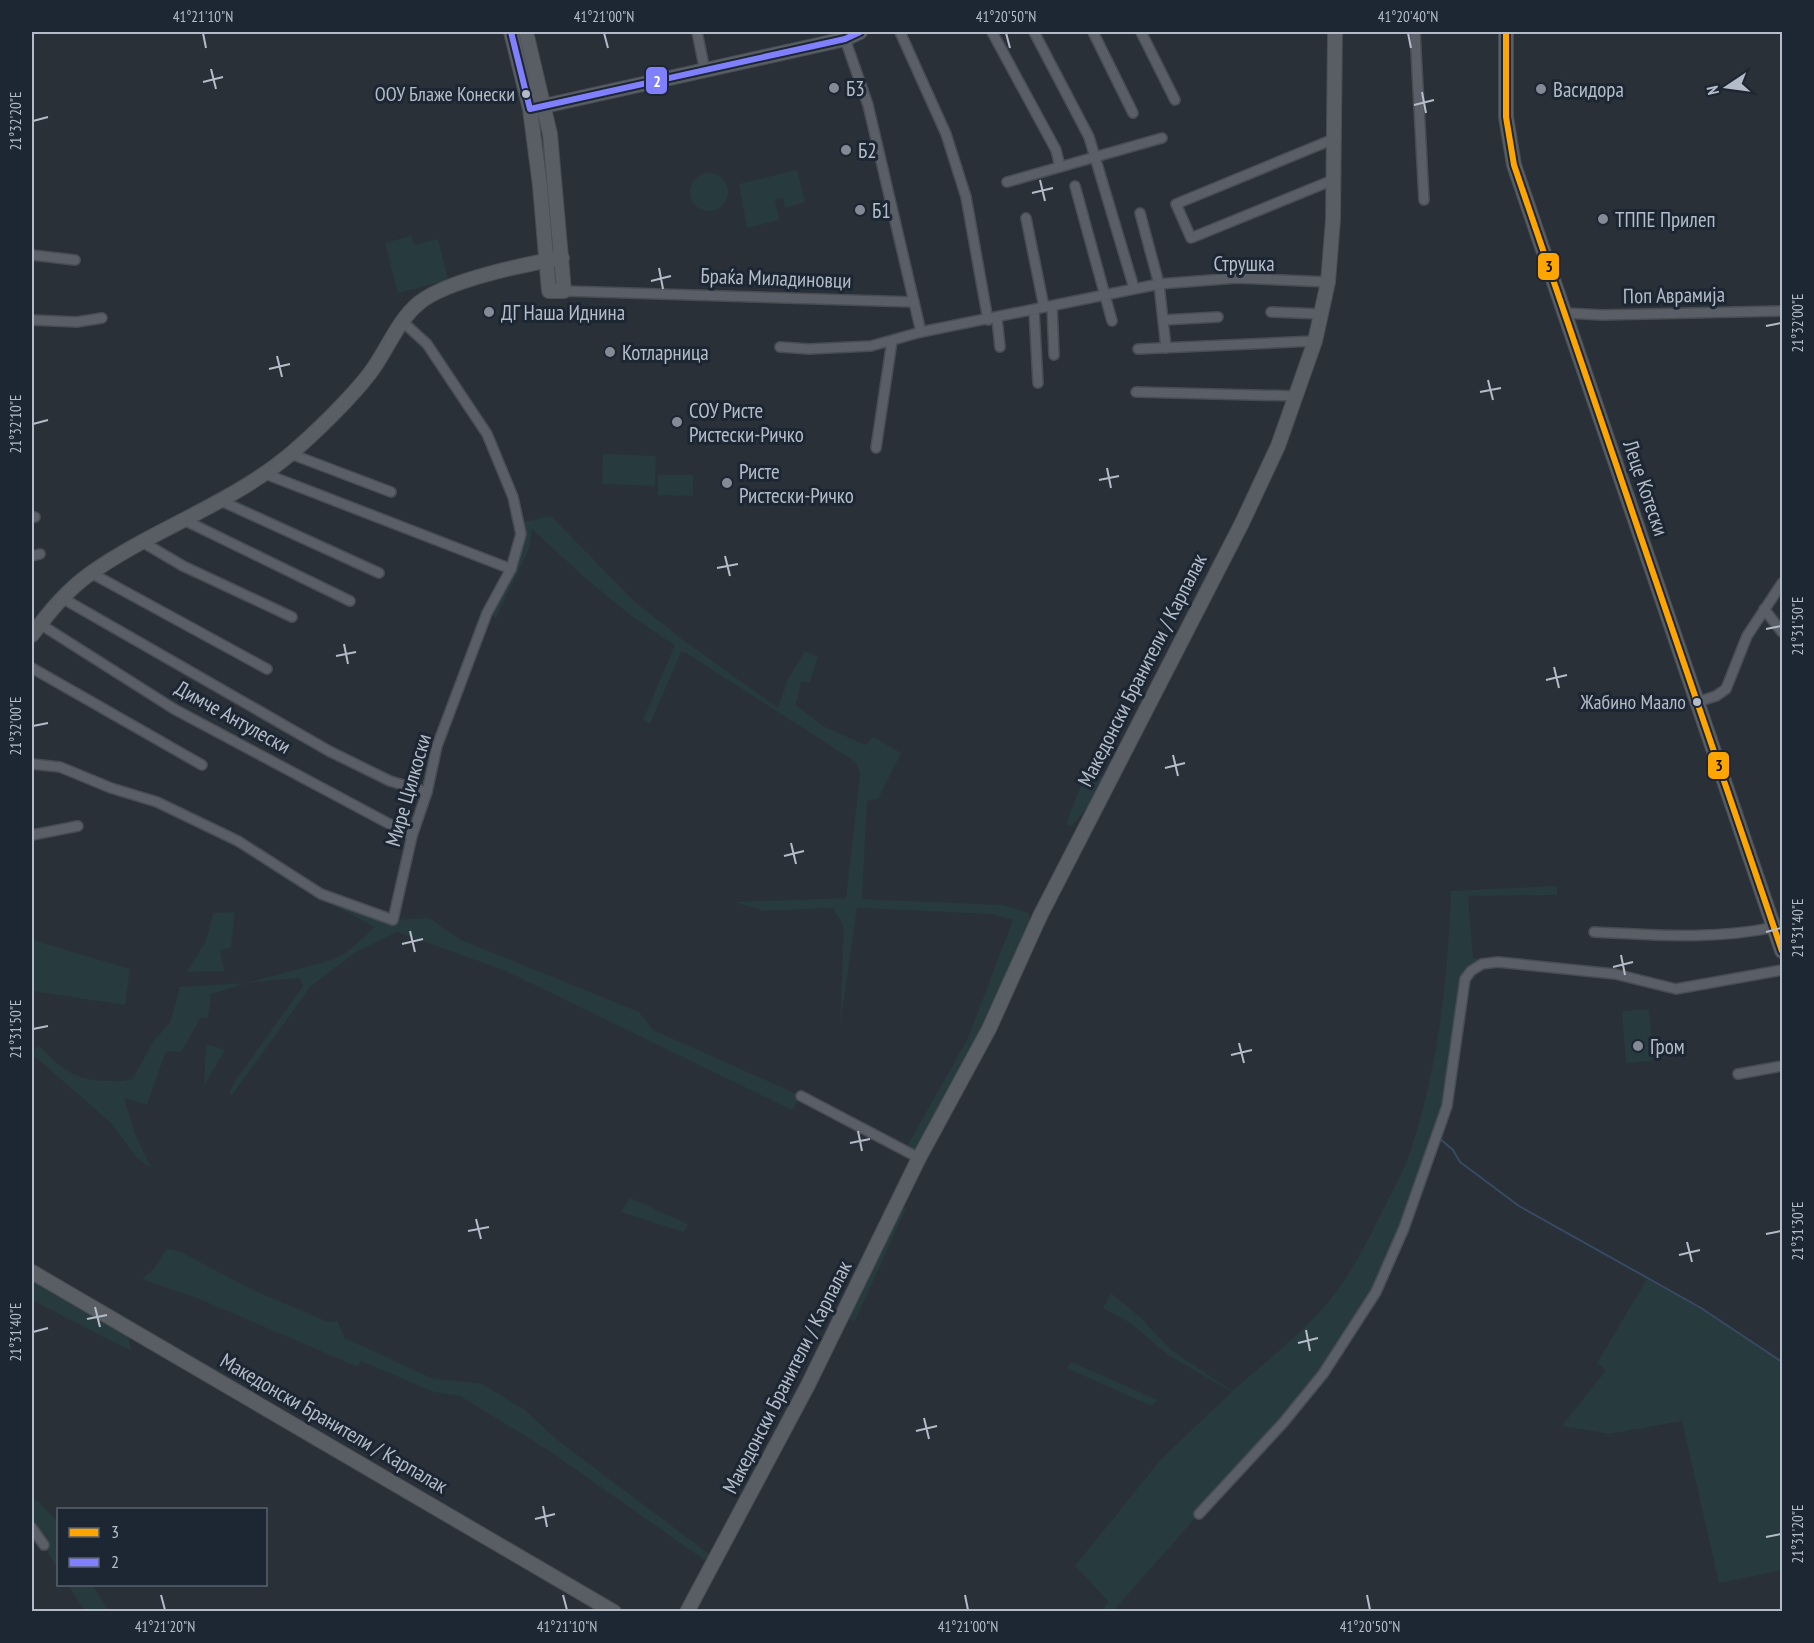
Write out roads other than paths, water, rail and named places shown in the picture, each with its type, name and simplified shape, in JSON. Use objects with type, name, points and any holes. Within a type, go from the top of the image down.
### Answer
[{"type":"main road","points":[[511,32],[530,109],[540,186],[549,291],[564,291],[552,154],[544,107],[526,32]]},
{"type":"main road","points":[[530,109],[845,39],[860,32]]},
{"type":"main road","name":"Македонски Бранители / Карпалак","points":[[687,1611],[808,1385],[919,1158],[988,1029],[1040,916],[1269,469],[1298,396],[1315,341],[1328,282],[1334,220],[1335,32]]},
{"type":"main road","name":"Леце Котески","points":[[1506,32],[1506,117],[1514,165],[1782,951]]},
{"type":"main road","name":"Димче Антулески","points":[[36,630],[62,597],[91,573],[219,500],[291,454],[369,375],[403,322],[420,303],[445,289],[546,260],[562,258]]},
{"type":"main road","name":"Македонски Бранители / Карпалак","points":[[32,1272],[614,1611]]},
{"type":"street","points":[[697,32],[705,71]]},
{"type":"street","points":[[900,32],[946,134],[966,197],[1000,347]]},
{"type":"street","points":[[992,32],[1056,150],[1060,167]]},
{"type":"street","points":[[1034,32],[1089,137],[1134,288]]},
{"type":"street","points":[[1092,32],[1133,113]]},
{"type":"street","points":[[1141,32],[1175,100]]},
{"type":"street","points":[[1415,32],[1424,200]]},
{"type":"street","points":[[845,39],[868,105],[921,332]]},
{"type":"street","points":[[1007,182],[1162,138]]},
{"type":"street","points":[[1333,180],[1191,238],[1176,204],[1336,138]]},
{"type":"street","points":[[1075,186],[1112,321]]},
{"type":"street","points":[[1140,213],[1160,284],[1166,348]]},
{"type":"street","points":[[1026,218],[1048,307],[1054,355]]},
{"type":"street","points":[[32,255],[75,260]]},
{"type":"street","name":"Струшка","points":[[780,347],[809,349],[871,346],[921,332],[1160,284],[1237,278],[1328,282]]},
{"type":"street","name":"Браќа Миладиновци","points":[[564,291],[914,302]]},
{"type":"street","points":[[1034,310],[1038,383]]},
{"type":"street","name":"Поп Аврамија","points":[[1566,313],[1602,315],[1782,311]]},
{"type":"street","points":[[1271,312],[1322,314]]},
{"type":"street","points":[[1163,320],[1218,317]]},
{"type":"street","points":[[32,320],[77,322],[102,318]]},
{"type":"street","name":"Мире Цилкоски","points":[[32,764],[60,767],[157,802],[238,841],[321,894],[393,920],[412,836],[427,792],[437,746],[487,613],[511,568],[521,534],[513,497],[487,434],[427,344],[403,322]]},
{"type":"street","points":[[876,448],[892,341]]},
{"type":"street","points":[[1138,349],[1315,341]]},
{"type":"street","points":[[1136,392],[1298,396]]},
{"type":"street","points":[[291,454],[391,492]]},
{"type":"street","points":[[263,473],[511,568]]},
{"type":"street","points":[[219,500],[379,573]]},
{"type":"street","points":[[184,520],[350,601]]},
{"type":"street","points":[[144,543],[183,566],[292,617]]},
{"type":"street","points":[[91,573],[267,669]]},
{"type":"street","points":[[1697,702],[1716,696],[1726,689],[1747,636],[1782,583]]},
{"type":"street","name":"Димче Антулески","points":[[62,597],[329,751],[390,781],[427,792]]},
{"type":"street","points":[[1764,609],[1782,632]]},
{"type":"street","name":"Димче Антулески","points":[[36,630],[174,709],[412,836]]},
{"type":"street","points":[[32,668],[202,765]]},
{"type":"street","points":[[32,835],[78,826]]},
{"type":"street","points":[[1594,932],[1706,937],[1746,934],[1775,927]]},
{"type":"street","points":[[1199,1514],[1283,1423],[1323,1374],[1376,1292],[1404,1228],[1447,1106],[1465,979],[1471,971],[1482,964],[1526,963],[1615,974],[1676,988],[1782,970]]},
{"type":"street","points":[[1738,1074],[1782,1066]]},
{"type":"street","points":[[801,1096],[919,1158]]},
{"type":"street","points":[[32,1528],[44,1545]]},
{"type":"waterway","points":[[1439,1138],[1453,1150],[1460,1162],[1519,1206],[1701,1308],[1782,1362]]},
{"type":"place","name":"Б3","points":[[834,88]]},
{"type":"place","name":"Васидора","points":[[1541,89]]},
{"type":"place","name":"ООУ Блаже Конески","points":[[526,94]]},
{"type":"place","name":"Б2","points":[[846,150]]},
{"type":"place","name":"Б1","points":[[860,210]]},
{"type":"place","name":"ТППЕ Прилеп","points":[[1603,219]]},
{"type":"place","name":"ДГ Наша Иднина","points":[[489,312]]},
{"type":"place","name":"Котларница","points":[[610,352]]},
{"type":"place","name":"СОУ Ристе Ристески-Ричко","points":[[677,422]]},
{"type":"place","name":"Ристе Ристески-Ричко","points":[[727,483]]},
{"type":"place","name":"Жабино Маало","points":[[1697,702]]},
{"type":"place","name":"Гром","points":[[1638,1046]]}]
